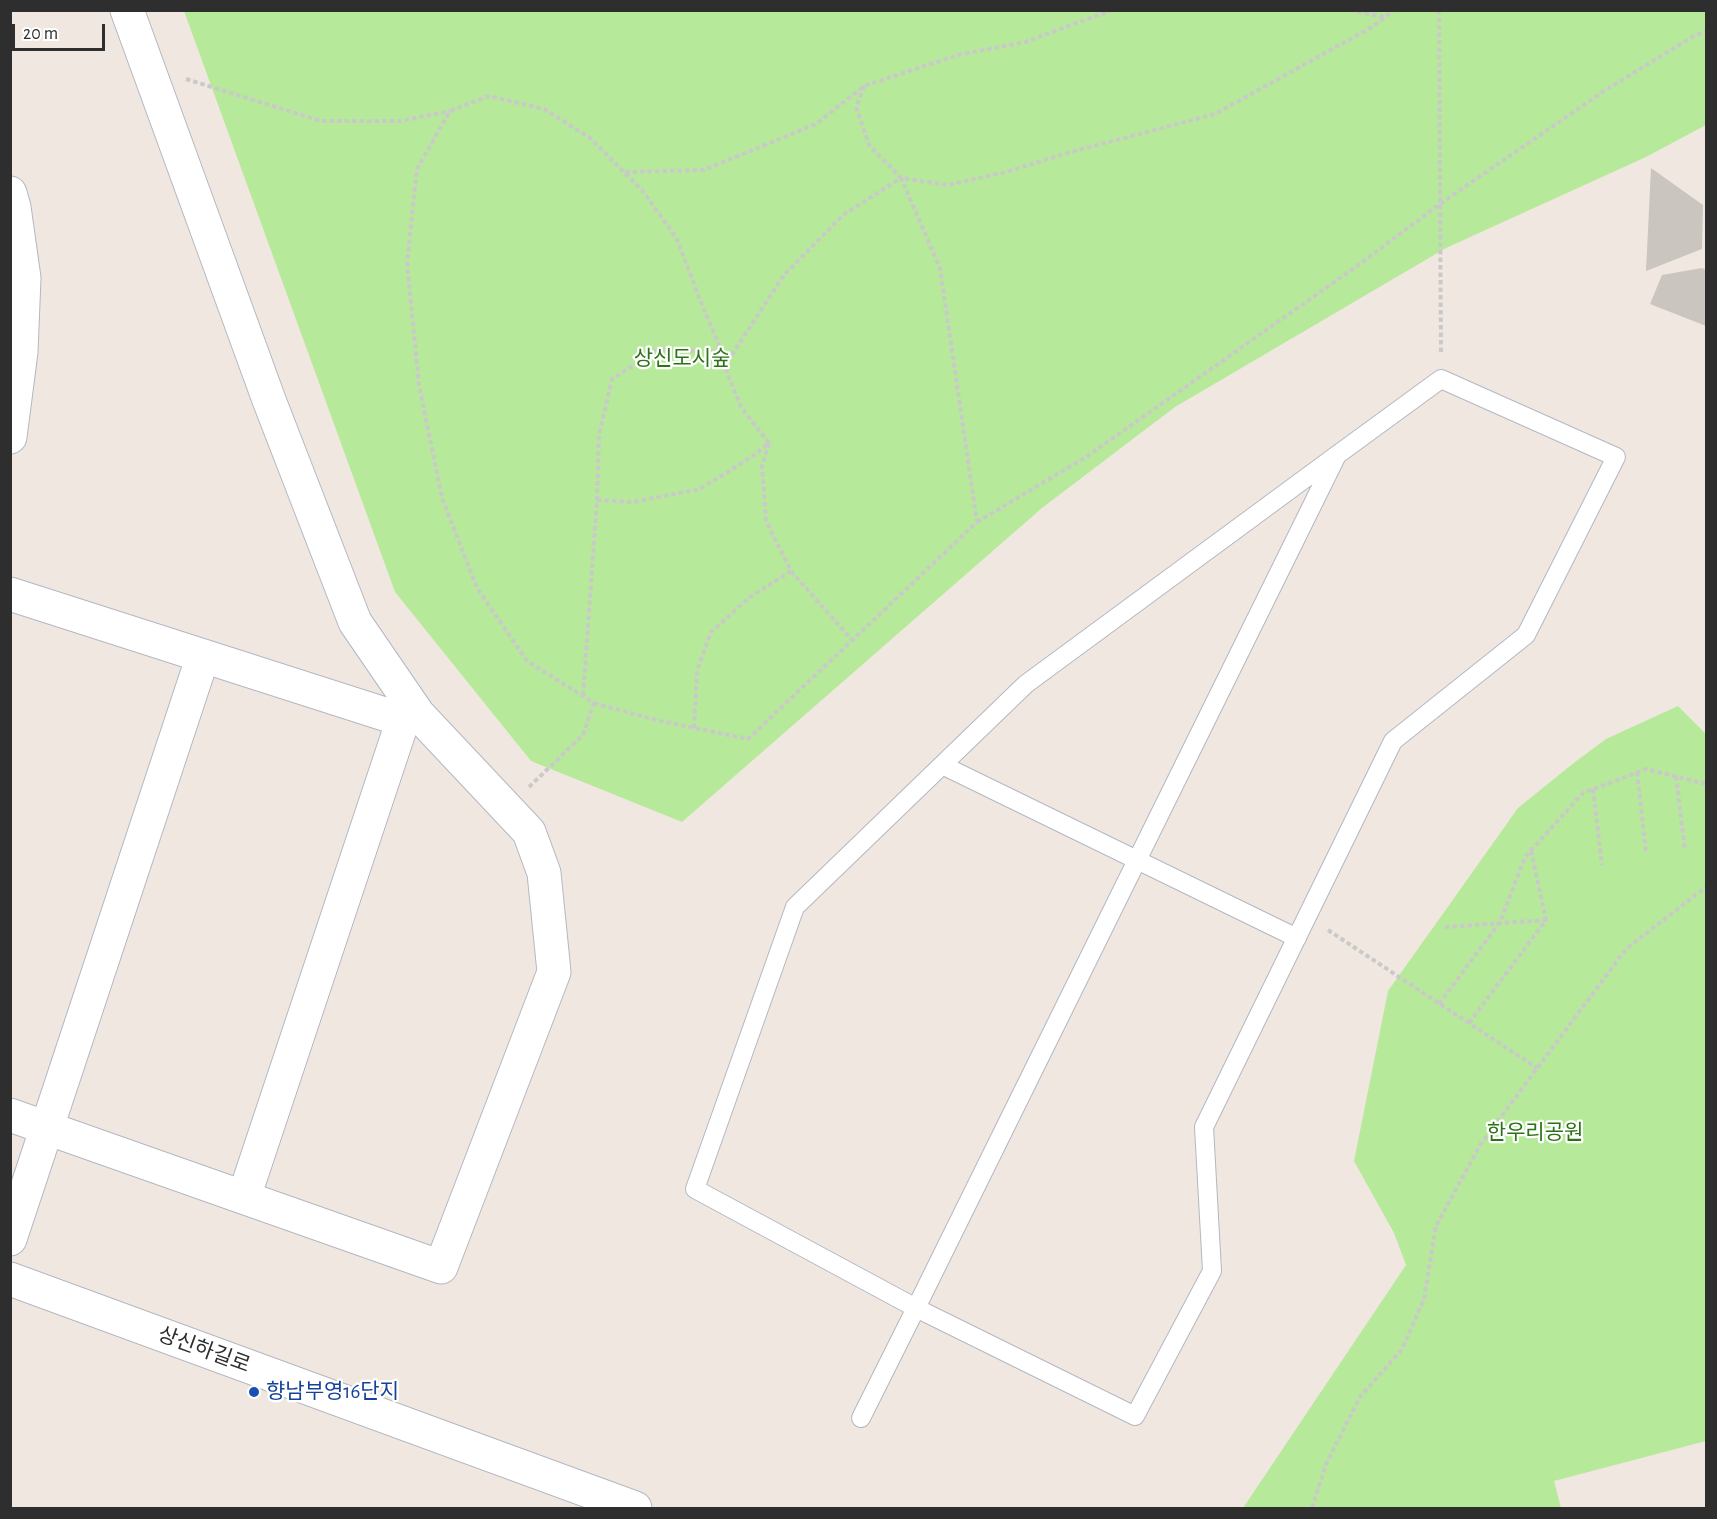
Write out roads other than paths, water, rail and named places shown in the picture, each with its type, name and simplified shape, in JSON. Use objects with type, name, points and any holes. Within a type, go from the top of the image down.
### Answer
[{"type":"street","points":[[10,1115],[441,1267],[554,972],[544,873],[529,832],[410,717],[355,622],[269,400],[127,10]]},
{"type":"street","points":[[10,193],[24,278],[21,352],[10,437]]},
{"type":"street","points":[[10,594],[203,656],[410,717]]},
{"type":"street","points":[[10,1239],[203,656]]},
{"type":"street","points":[[244,1197],[410,717]]},
{"type":"street","name":"상신하길로","points":[[10,1279],[635,1509]]},
{"type":"lane","points":[[1441,379],[1616,457],[1526,636],[1393,741],[1204,1127],[1212,1271],[1135,1416],[916,1308],[695,1189],[795,907],[1026,684],[1337,455],[1441,379]]},
{"type":"lane","points":[[861,1418],[1337,455]]},
{"type":"lane","points":[[942,765],[1297,938]]},
{"type":"place","name":"향남부영16단지","points":[[254,1392]]},
{"type":"park label","name":"상신도시숲","points":[[682,359]]},
{"type":"park label","name":"한우리공원","points":[[1535,1133]]}]
